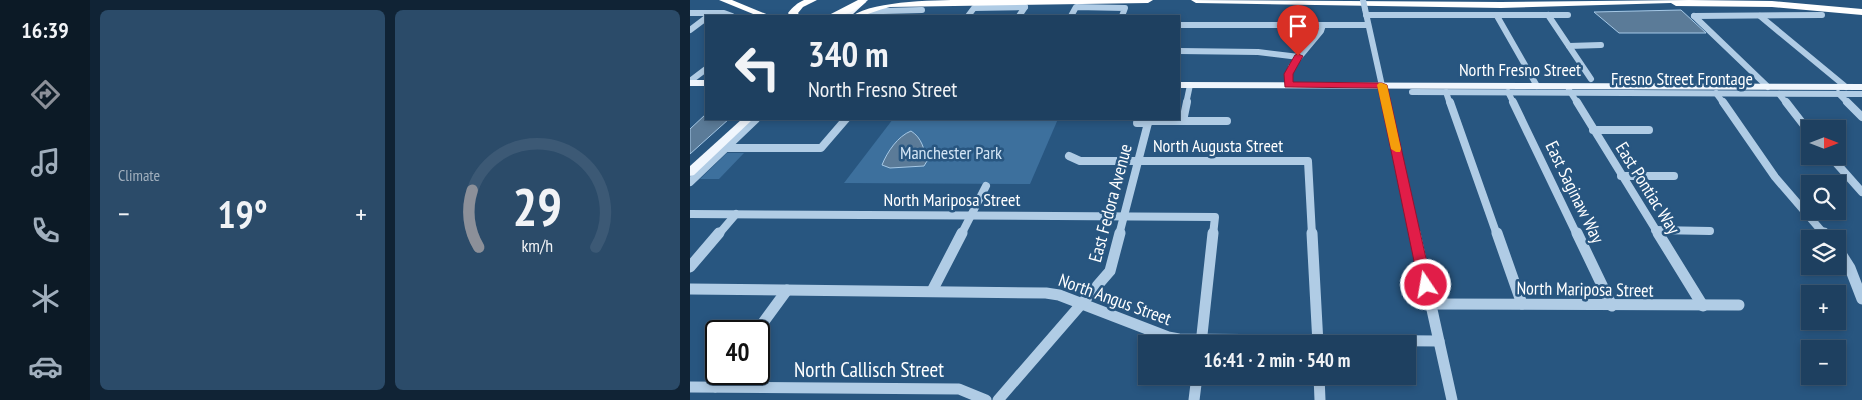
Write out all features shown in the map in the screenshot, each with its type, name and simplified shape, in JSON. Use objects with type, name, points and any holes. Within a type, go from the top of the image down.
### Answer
[{"type":"highway","points":[[724,0],[763,15]]},
{"type":"highway","points":[[794,15],[793,13],[795,9],[812,0]]},
{"type":"highway","points":[[858,15],[871,8],[890,4],[1148,0]]},
{"type":"highway","points":[[1196,0],[1501,5],[1684,0]]},
{"type":"highway","points":[[835,15],[862,1]]},
{"type":"highway","points":[[1628,2],[1772,4],[1862,12]]},
{"type":"main road","points":[[857,15],[872,0]]},
{"type":"main road","points":[[847,15],[862,1]]},
{"type":"main road","points":[[690,82],[705,83]]},
{"type":"main road","name":"North Fresno Street","points":[[1184,85],[1537,86],[1568,89],[1831,87],[1842,90],[1862,87]]},
{"type":"main road","points":[[721,148],[713,145],[736,120]]},
{"type":"main road","points":[[690,161],[736,120]]},
{"type":"main road","points":[[690,172],[721,148],[747,120]]},
{"type":"street","points":[[1363,0],[1452,400]]},
{"type":"street","points":[[969,15],[974,8],[1025,7]]},
{"type":"street","points":[[1020,15],[1025,7]]},
{"type":"street","points":[[1072,15],[1076,7],[1125,8],[1122,15]]},
{"type":"street","points":[[868,15],[882,10],[922,10],[917,15]]},
{"type":"street","points":[[1365,12],[1497,16],[1568,15]]},
{"type":"street","points":[[690,13],[705,15]]},
{"type":"street","points":[[715,15],[724,13],[729,15]]},
{"type":"street","points":[[1548,15],[1591,79]]},
{"type":"street","points":[[1768,87],[1694,16],[1822,15]]},
{"type":"street","points":[[1497,16],[1537,86]]},
{"type":"street","points":[[1760,16],[1842,90],[1862,117]]},
{"type":"street","points":[[690,30],[705,20]]},
{"type":"street","points":[[1180,25],[1368,25]]},
{"type":"street","points":[[1288,85],[1289,74],[1298,56],[1321,31],[1323,25]]},
{"type":"street","points":[[1569,46],[1601,45]]},
{"type":"street","points":[[1180,51],[1258,52],[1298,56]]},
{"type":"street","points":[[690,82],[705,70]]},
{"type":"street","points":[[1183,121],[1184,85]]},
{"type":"street","name":"Fresno Street Frontage","points":[[1412,92],[1508,92],[1568,89],[1779,94],[1842,90],[1862,94]]},
{"type":"street","name":"East Pontiac Way","points":[[1568,89],[1703,306]]},
{"type":"street","points":[[1446,92],[1522,304]]},
{"type":"street","name":"East Saginaw Way","points":[[1508,92],[1612,306]]},
{"type":"street","points":[[1716,94],[1775,177],[1821,230]]},
{"type":"street","points":[[1779,94],[1801,121]]},
{"type":"street","points":[[690,182],[721,148],[755,120]]},
{"type":"street","points":[[721,148],[821,148],[845,120]]},
{"type":"street","points":[[1137,123],[1148,123],[1150,121],[1227,121]]},
{"type":"street","name":"East Fedora Avenue","points":[[998,400],[1110,270],[1148,123]]},
{"type":"street","points":[[1593,130],[1650,130]]},
{"type":"street","name":"North Augusta Street","points":[[1069,156],[1080,161],[1308,162],[1318,335]]},
{"type":"street","points":[[1838,165],[1862,192]]},
{"type":"street","points":[[1621,176],[1674,176]]},
{"type":"street","points":[[932,291],[986,186]]},
{"type":"street","name":"North Mariposa Street","points":[[690,214],[1214,217],[1202,335]]},
{"type":"street","points":[[690,267],[736,214]]},
{"type":"street","points":[[1655,230],[1710,230]]},
{"type":"street","points":[[1846,262],[1862,300]]},
{"type":"street","name":"North Angus Street","points":[[690,289],[1046,293],[1082,304],[1163,335]]},
{"type":"street","points":[[765,320],[787,290]]},
{"type":"street","name":"North Mariposa Street","points":[[1430,304],[1738,305]]},
{"type":"street","name":"North Angus Street","points":[[1416,341],[1439,341]]},
{"type":"street","points":[[1194,400],[1196,385]]},
{"type":"street","points":[[1319,385],[1320,400]]},
{"type":"street","name":"North Callisch Street","points":[[690,387],[959,389],[986,400]]},
{"type":"green space","name":"Manchester Park","points":[[892,120],[1058,120],[1030,184],[844,183]]},
{"type":"green space","points":[[727,153],[744,153],[719,179],[700,179]]},
{"type":"shaded area","points":[[1681,10],[1706,33],[1619,33],[1594,12]]},
{"type":"shaded area","points":[[705,115],[705,120],[728,120],[690,154],[690,129]]},
{"type":"shaded area","points":[[911,131],[918,137],[924,148],[927,161],[924,166],[890,168],[882,165],[893,145]]},
{"type":"slow traffic","points":[[1382,85],[1396,149]]},
{"type":"route","points":[[1298,56],[1291,67],[1288,85],[1382,85],[1426,285]]}]
